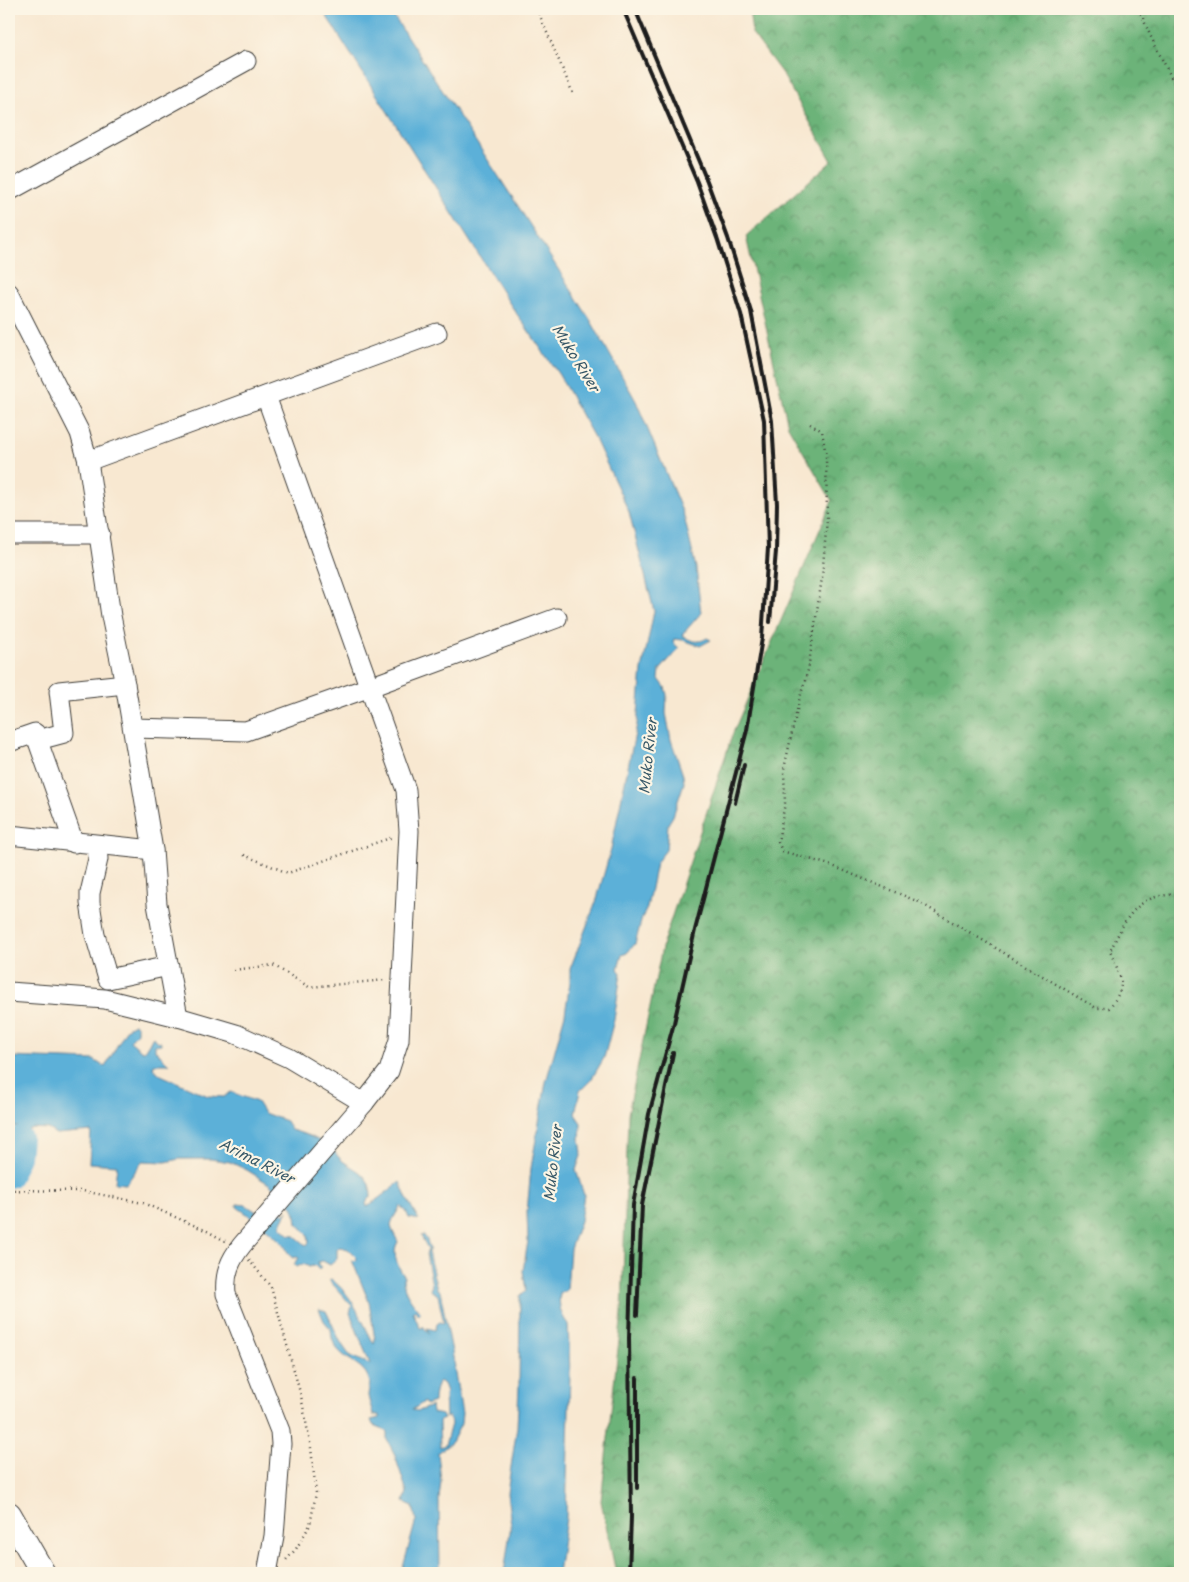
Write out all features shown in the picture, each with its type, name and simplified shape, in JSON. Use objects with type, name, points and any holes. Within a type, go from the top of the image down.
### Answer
[{"type":"main road","points":[[9,1517],[43,1573]]},
{"type":"street","points":[[9,191],[246,61]]},
{"type":"street","points":[[9,293],[13,311],[80,433],[88,461],[100,534],[110,616],[125,684],[154,850],[157,904],[178,1017]]},
{"type":"street","points":[[88,461],[437,333]]},
{"type":"street","points":[[266,396],[406,790],[409,831],[399,1040],[389,1071],[242,1245],[229,1264],[225,1284],[226,1294],[280,1431],[281,1444],[274,1536],[268,1573]]},
{"type":"street","points":[[9,534],[100,534]]},
{"type":"street","points":[[133,728],[246,731],[557,618]]},
{"type":"street","points":[[38,740],[64,733],[59,691],[125,684]]},
{"type":"street","points":[[9,742],[35,733],[74,842]]},
{"type":"street","points":[[9,834],[154,850]]},
{"type":"street","points":[[97,845],[98,860],[90,893],[90,903],[95,936],[108,979],[169,966]]},
{"type":"street","points":[[9,992],[104,999],[178,1017],[236,1034],[289,1058],[360,1107]]},
{"type":"path","points":[[537,9],[574,96]]},
{"type":"path","points":[[1138,9],[1180,95]]},
{"type":"path","points":[[810,424],[822,431],[826,456],[827,519],[822,578],[808,670],[784,769],[785,803],[778,842],[782,851],[830,865],[919,902],[1096,1008],[1110,1008],[1120,996],[1122,982],[1110,951],[1136,906],[1151,898],[1180,893]]},
{"type":"path","points":[[244,855],[288,873],[409,831]]},
{"type":"path","points":[[234,970],[273,965],[309,987],[402,978]]},
{"type":"path","points":[[9,1190],[25,1191]]},
{"type":"green space","points":[[749,9],[1180,9],[1180,1573],[616,1573],[601,1501],[622,1313],[628,1114],[663,943],[733,733],[832,501],[788,426],[746,236],[832,161],[783,75],[752,33]]},
{"type":"water","name":"Muko River","points":[[322,9],[389,9],[591,321],[636,401],[684,516],[696,568],[701,613],[682,635],[694,641],[707,638],[711,640],[700,646],[674,639],[673,643],[679,648],[660,670],[659,679],[665,687],[667,695],[666,713],[671,740],[684,783],[673,816],[668,824],[666,850],[656,863],[647,908],[642,918],[635,944],[627,953],[622,955],[618,969],[621,973],[614,1020],[604,1058],[591,1080],[580,1091],[575,1114],[581,1123],[580,1140],[582,1153],[576,1170],[584,1195],[580,1221],[570,1249],[567,1290],[560,1294],[559,1298],[562,1314],[568,1324],[570,1373],[566,1518],[558,1573],[504,1573],[511,1525],[507,1493],[517,1427],[520,1296],[526,1290],[523,1271],[528,1241],[527,1212],[531,1168],[546,1082],[565,1014],[570,969],[596,902],[611,849],[637,724],[642,670],[654,611],[629,512],[596,441],[559,375],[510,304]]},
{"type":"water","name":"Arima River","points":[[134,1024],[137,1025],[137,1032],[130,1041],[142,1051],[144,1051],[153,1037],[156,1041],[161,1042],[161,1044],[155,1045],[155,1050],[169,1064],[154,1064],[153,1068],[161,1075],[208,1096],[224,1097],[231,1092],[257,1102],[264,1113],[286,1121],[291,1130],[302,1133],[328,1146],[342,1161],[366,1179],[371,1196],[366,1203],[367,1207],[400,1182],[419,1220],[409,1218],[406,1211],[400,1206],[391,1226],[398,1242],[395,1250],[396,1260],[405,1277],[403,1278],[403,1283],[406,1292],[420,1312],[418,1315],[415,1310],[413,1312],[420,1328],[423,1328],[423,1326],[429,1334],[427,1328],[435,1330],[437,1324],[440,1322],[444,1323],[438,1295],[430,1290],[432,1285],[426,1254],[428,1249],[421,1236],[424,1235],[430,1249],[428,1252],[437,1289],[440,1291],[462,1413],[461,1424],[452,1442],[438,1453],[441,1481],[439,1499],[440,1573],[399,1573],[402,1571],[416,1520],[413,1506],[404,1502],[407,1492],[394,1453],[387,1440],[387,1433],[373,1425],[371,1420],[379,1418],[379,1415],[373,1415],[368,1396],[370,1382],[366,1373],[336,1347],[332,1339],[331,1329],[324,1321],[319,1309],[326,1311],[341,1343],[350,1356],[370,1364],[350,1313],[352,1306],[329,1280],[331,1279],[346,1293],[361,1317],[374,1344],[369,1302],[352,1260],[356,1261],[357,1258],[348,1249],[340,1247],[337,1249],[337,1259],[330,1265],[323,1261],[318,1262],[318,1266],[321,1268],[319,1270],[314,1265],[309,1267],[304,1264],[296,1267],[294,1264],[299,1258],[291,1257],[282,1243],[237,1207],[237,1204],[246,1205],[268,1219],[283,1209],[282,1215],[288,1211],[280,1226],[306,1245],[309,1243],[308,1235],[297,1223],[292,1206],[269,1184],[230,1162],[211,1159],[179,1159],[166,1162],[143,1161],[126,1184],[115,1183],[117,1165],[89,1163],[91,1131],[56,1134],[48,1129],[33,1128],[26,1130],[20,1143],[22,1147],[21,1161],[17,1163],[15,1169],[12,1168],[18,1148],[20,1131],[19,1127],[9,1126],[9,1057],[94,1060],[105,1067],[127,1028]],"holes":[[[440,1381],[446,1389],[446,1418],[449,1416],[451,1424],[445,1445],[440,1447],[439,1421],[444,1419],[442,1415],[432,1413],[431,1406],[419,1411],[412,1410],[424,1402],[426,1405],[434,1402],[438,1383]]]},
{"type":"waterway","points":[[9,1176],[18,1157],[20,1138]]},
{"type":"railway","points":[[623,9],[697,182],[741,314],[764,420],[768,548],[762,638],[747,730],[695,930],[674,1023],[649,1114],[633,1205],[629,1338],[631,1517],[629,1573]]},
{"type":"railway","points":[[635,9],[707,181],[728,238],[751,311],[772,421],[777,504],[776,551],[770,622]]},
{"type":"railway","points":[[735,803],[744,765]]},
{"type":"railway","points":[[637,1315],[642,1205],[673,1053]]},
{"type":"railway","points":[[637,1378],[637,1488]]}]
